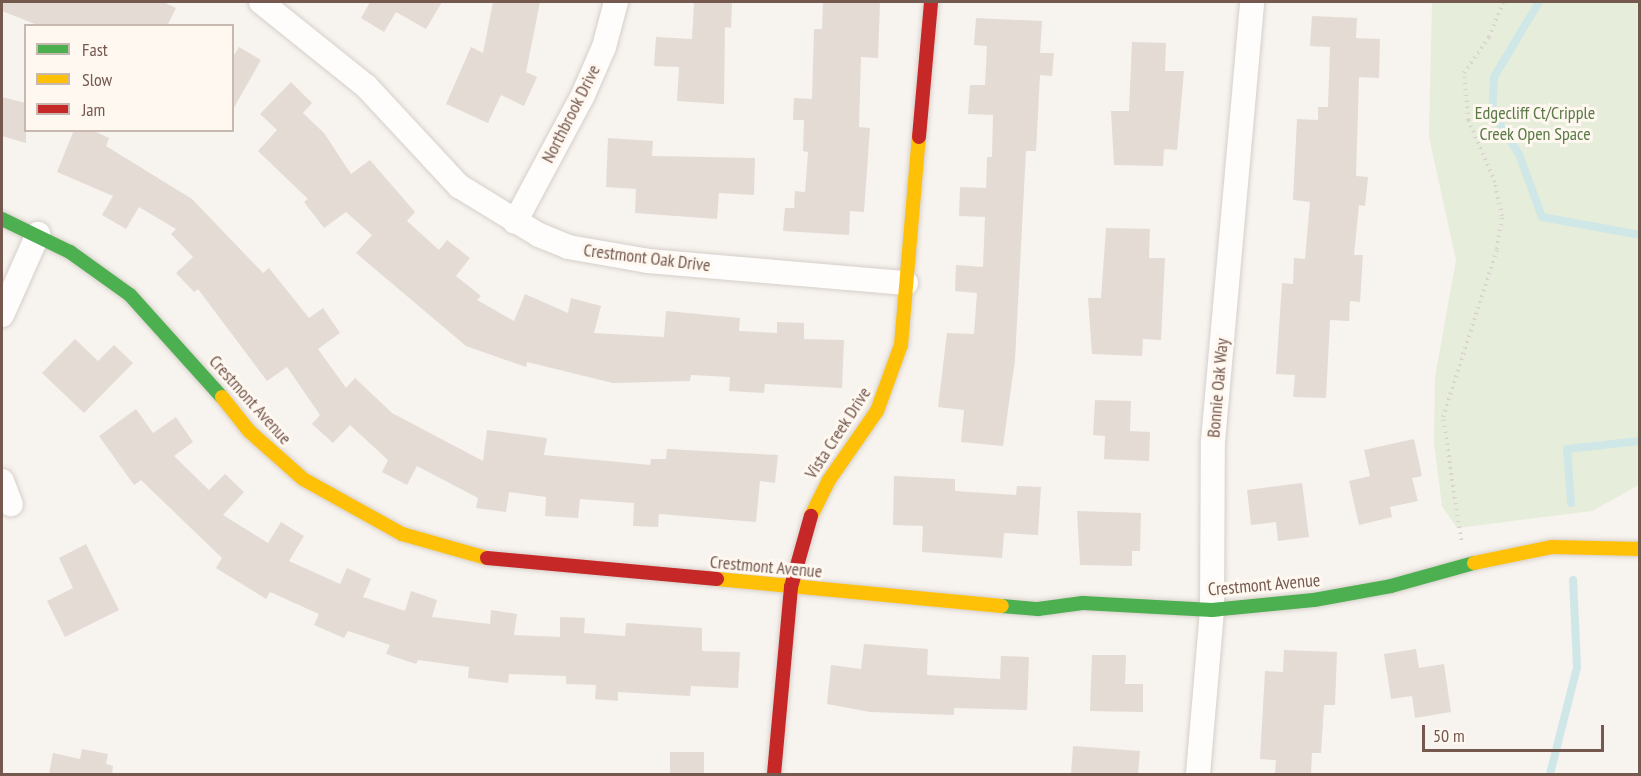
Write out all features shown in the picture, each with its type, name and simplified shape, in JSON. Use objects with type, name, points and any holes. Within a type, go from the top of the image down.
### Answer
[{"type":"street","name":"Crestmont Oak Drive","points":[[261,2],[366,86],[459,186],[515,222],[568,247],[603,255],[906,283]]},
{"type":"street","name":"Northbrook Drive","points":[[515,222],[583,95],[604,47],[616,2]]},
{"type":"street","name":"Vista Creek Drive","points":[[774,774],[791,587],[811,509],[860,440],[889,384],[901,345],[931,2]]},
{"type":"street","name":"Bonnie Oak Way","points":[[1198,774],[1212,610],[1213,441],[1252,2]]},
{"type":"street","name":"Crestmont Avenue","points":[[2,219],[38,234],[130,295],[277,458],[363,517],[402,534],[477,557],[1038,609],[1083,603],[1212,610],[1325,598],[1465,564],[1552,547],[1640,549]]},
{"type":"street","points":[[2,315],[38,234]]},
{"type":"street","points":[[2,481],[11,504]]},
{"type":"path","points":[[1465,564],[1443,417],[1497,249],[1502,216],[1495,182],[1468,120],[1464,73],[1489,36],[1503,2]]},
{"type":"green space","name":"Edgecliff Ct/Cripple Creek Open Space","points":[[1432,2],[1639,2],[1639,485],[1592,511],[1457,528],[1442,506],[1434,443],[1435,377],[1456,260],[1429,137]]},
{"type":"building","points":[[2,2],[163,2],[176,8],[168,24],[35,24],[2,11]]},
{"type":"building","points":[[370,2],[442,2],[426,29],[396,12],[384,32],[361,18]]},
{"type":"building","points":[[493,2],[540,2],[526,72],[537,77],[524,106],[501,95],[488,123],[446,104],[471,47],[483,53]]},
{"type":"building","points":[[694,2],[732,2],[731,28],[725,27],[724,104],[677,101],[679,67],[654,66],[656,37],[692,39]]},
{"type":"building","points":[[823,2],[880,2],[878,58],[861,57],[859,127],[870,128],[864,212],[850,211],[849,235],[783,231],[785,208],[794,208],[795,191],[805,192],[808,152],[803,151],[804,120],[793,120],[794,98],[812,99],[814,29],[822,29]]},
{"type":"building","points":[[1312,16],[1357,18],[1356,38],[1380,39],[1379,78],[1359,77],[1356,176],[1368,177],[1365,206],[1359,205],[1354,255],[1363,255],[1360,302],[1350,301],[1349,321],[1330,320],[1326,398],[1293,397],[1295,375],[1276,374],[1282,283],[1293,284],[1294,258],[1305,259],[1310,202],[1293,200],[1297,119],[1318,120],[1318,107],[1328,107],[1330,47],[1310,46]]},
{"type":"building","points":[[976,18],[1042,21],[1040,53],[1054,53],[1052,76],[1040,75],[1036,151],[1026,151],[1015,360],[1003,446],[961,442],[964,410],[938,407],[947,333],[974,334],[977,293],[955,291],[956,265],[983,267],[985,217],[959,216],[960,187],[986,188],[987,157],[992,157],[993,115],[968,114],[970,85],[985,85],[987,46],[974,45]]},
{"type":"building","points":[[1132,42],[1166,43],[1165,71],[1184,71],[1177,150],[1164,149],[1163,166],[1114,165],[1111,111],[1129,111]]},
{"type":"building","points":[[239,47],[261,60],[234,107],[234,55]]},
{"type":"building","points":[[291,82],[312,103],[303,113],[324,133],[351,174],[370,160],[415,212],[407,221],[439,250],[447,240],[470,258],[456,276],[481,296],[477,300],[514,321],[525,294],[568,313],[571,298],[601,306],[594,333],[664,337],[666,311],[740,318],[739,331],[777,333],[777,322],[804,323],[804,339],[844,340],[842,388],[765,384],[764,393],[729,391],[730,377],[691,375],[690,381],[613,383],[527,362],[526,367],[466,346],[356,253],[372,235],[346,212],[324,228],[304,202],[308,199],[258,151],[277,130],[260,114]]},
{"type":"building","points":[[2,97],[24,102],[26,143],[2,136]]},
{"type":"building","points":[[73,132],[96,132],[109,138],[106,146],[192,199],[263,273],[269,268],[309,318],[323,308],[340,333],[318,349],[346,388],[355,378],[392,413],[483,461],[487,430],[547,438],[544,455],[650,465],[651,459],[666,459],[667,449],[778,455],[775,483],[760,481],[756,522],[659,514],[658,527],[633,526],[634,503],[580,499],[578,518],[545,516],[546,497],[509,492],[506,512],[476,508],[478,498],[417,466],[407,485],[382,472],[388,460],[350,425],[333,443],[312,424],[320,415],[287,367],[267,381],[198,289],[194,292],[176,273],[193,257],[171,234],[176,229],[139,207],[126,229],[102,215],[113,196],[57,172]]},
{"type":"building","points":[[608,138],[653,141],[652,156],[755,158],[754,195],[719,193],[717,219],[635,213],[636,189],[606,187]]},
{"type":"building","points":[[1106,228],[1150,229],[1149,258],[1165,258],[1161,340],[1143,339],[1142,356],[1092,354],[1088,298],[1101,298]]},
{"type":"building","points":[[75,339],[98,361],[114,345],[133,363],[84,413],[42,373]]},
{"type":"building","points":[[1095,400],[1131,401],[1130,431],[1150,432],[1149,461],[1104,459],[1105,436],[1093,435]]},
{"type":"building","points":[[136,409],[153,433],[176,417],[193,442],[174,456],[209,490],[225,474],[244,492],[223,515],[268,543],[281,522],[304,536],[289,561],[340,584],[347,568],[371,579],[363,597],[405,611],[411,591],[437,600],[432,617],[490,624],[491,610],[517,614],[514,635],[560,637],[560,617],[585,618],[584,633],[625,636],[626,623],[702,628],[702,651],[740,652],[738,688],[691,686],[690,696],[618,692],[618,701],[595,699],[596,685],[566,684],[566,676],[509,674],[508,683],[468,678],[469,667],[418,660],[416,664],[386,654],[390,645],[348,631],[344,638],[314,625],[319,614],[270,592],[266,599],[216,568],[222,558],[141,480],[134,485],[99,436]]},
{"type":"building","points":[[1414,439],[1422,476],[1412,478],[1418,501],[1390,507],[1392,517],[1359,525],[1349,481],[1370,476],[1364,450]]},
{"type":"building","points":[[894,476],[955,479],[955,491],[1016,495],[1017,486],[1041,487],[1038,535],[1004,533],[1002,558],[922,552],[923,526],[893,525]]},
{"type":"building","points":[[1302,483],[1309,537],[1278,541],[1276,522],[1251,525],[1247,490]]},
{"type":"building","points":[[1077,511],[1141,513],[1140,551],[1132,551],[1132,566],[1080,565]]},
{"type":"building","points":[[86,544],[119,610],[65,637],[47,601],[73,588],[59,558]]},
{"type":"building","points":[[864,644],[928,649],[927,675],[1000,679],[1001,656],[1029,657],[1027,710],[954,708],[954,715],[870,712],[827,704],[831,665],[861,669]]},
{"type":"building","points":[[1416,649],[1419,668],[1444,664],[1451,712],[1415,718],[1412,696],[1391,699],[1384,654]]},
{"type":"building","points":[[1284,650],[1337,652],[1335,705],[1324,705],[1321,753],[1312,753],[1311,774],[1275,774],[1276,760],[1260,759],[1265,671],[1283,672]]},
{"type":"building","points":[[1092,655],[1126,655],[1125,684],[1143,684],[1143,712],[1090,711]]},
{"type":"building","points":[[1073,746],[1140,751],[1138,774],[1071,774]]},
{"type":"building","points":[[82,749],[108,754],[106,764],[113,766],[112,774],[49,774],[53,753],[80,759]]},
{"type":"building","points":[[670,752],[704,752],[704,774],[670,774]]},
{"type":"waterway","points":[[1539,2],[1494,77],[1492,112],[1519,154],[1542,217],[1640,235]]},
{"type":"waterway","points":[[1571,503],[1567,449],[1640,441]]},
{"type":"waterway","points":[[1550,774],[1577,667],[1573,580]]},
{"type":"traffic: fast","points":[[2,219],[70,252],[130,295],[222,397]]},
{"type":"traffic: fast","points":[[1002,606],[1038,609],[1083,603],[1212,610],[1314,600],[1391,586],[1474,563]]},
{"type":"traffic: slow","points":[[811,516],[829,480],[877,411],[901,345],[919,137]]},
{"type":"traffic: slow","points":[[222,397],[249,431],[303,479],[402,534],[487,558]]},
{"type":"traffic: slow","points":[[1474,563],[1552,547],[1640,549]]},
{"type":"traffic: slow","points":[[717,579],[1002,606]]},
{"type":"traffic: jam","points":[[919,137],[931,2]]},
{"type":"traffic: jam","points":[[774,774],[791,587],[811,516]]},
{"type":"traffic: jam","points":[[487,558],[717,579]]}]
